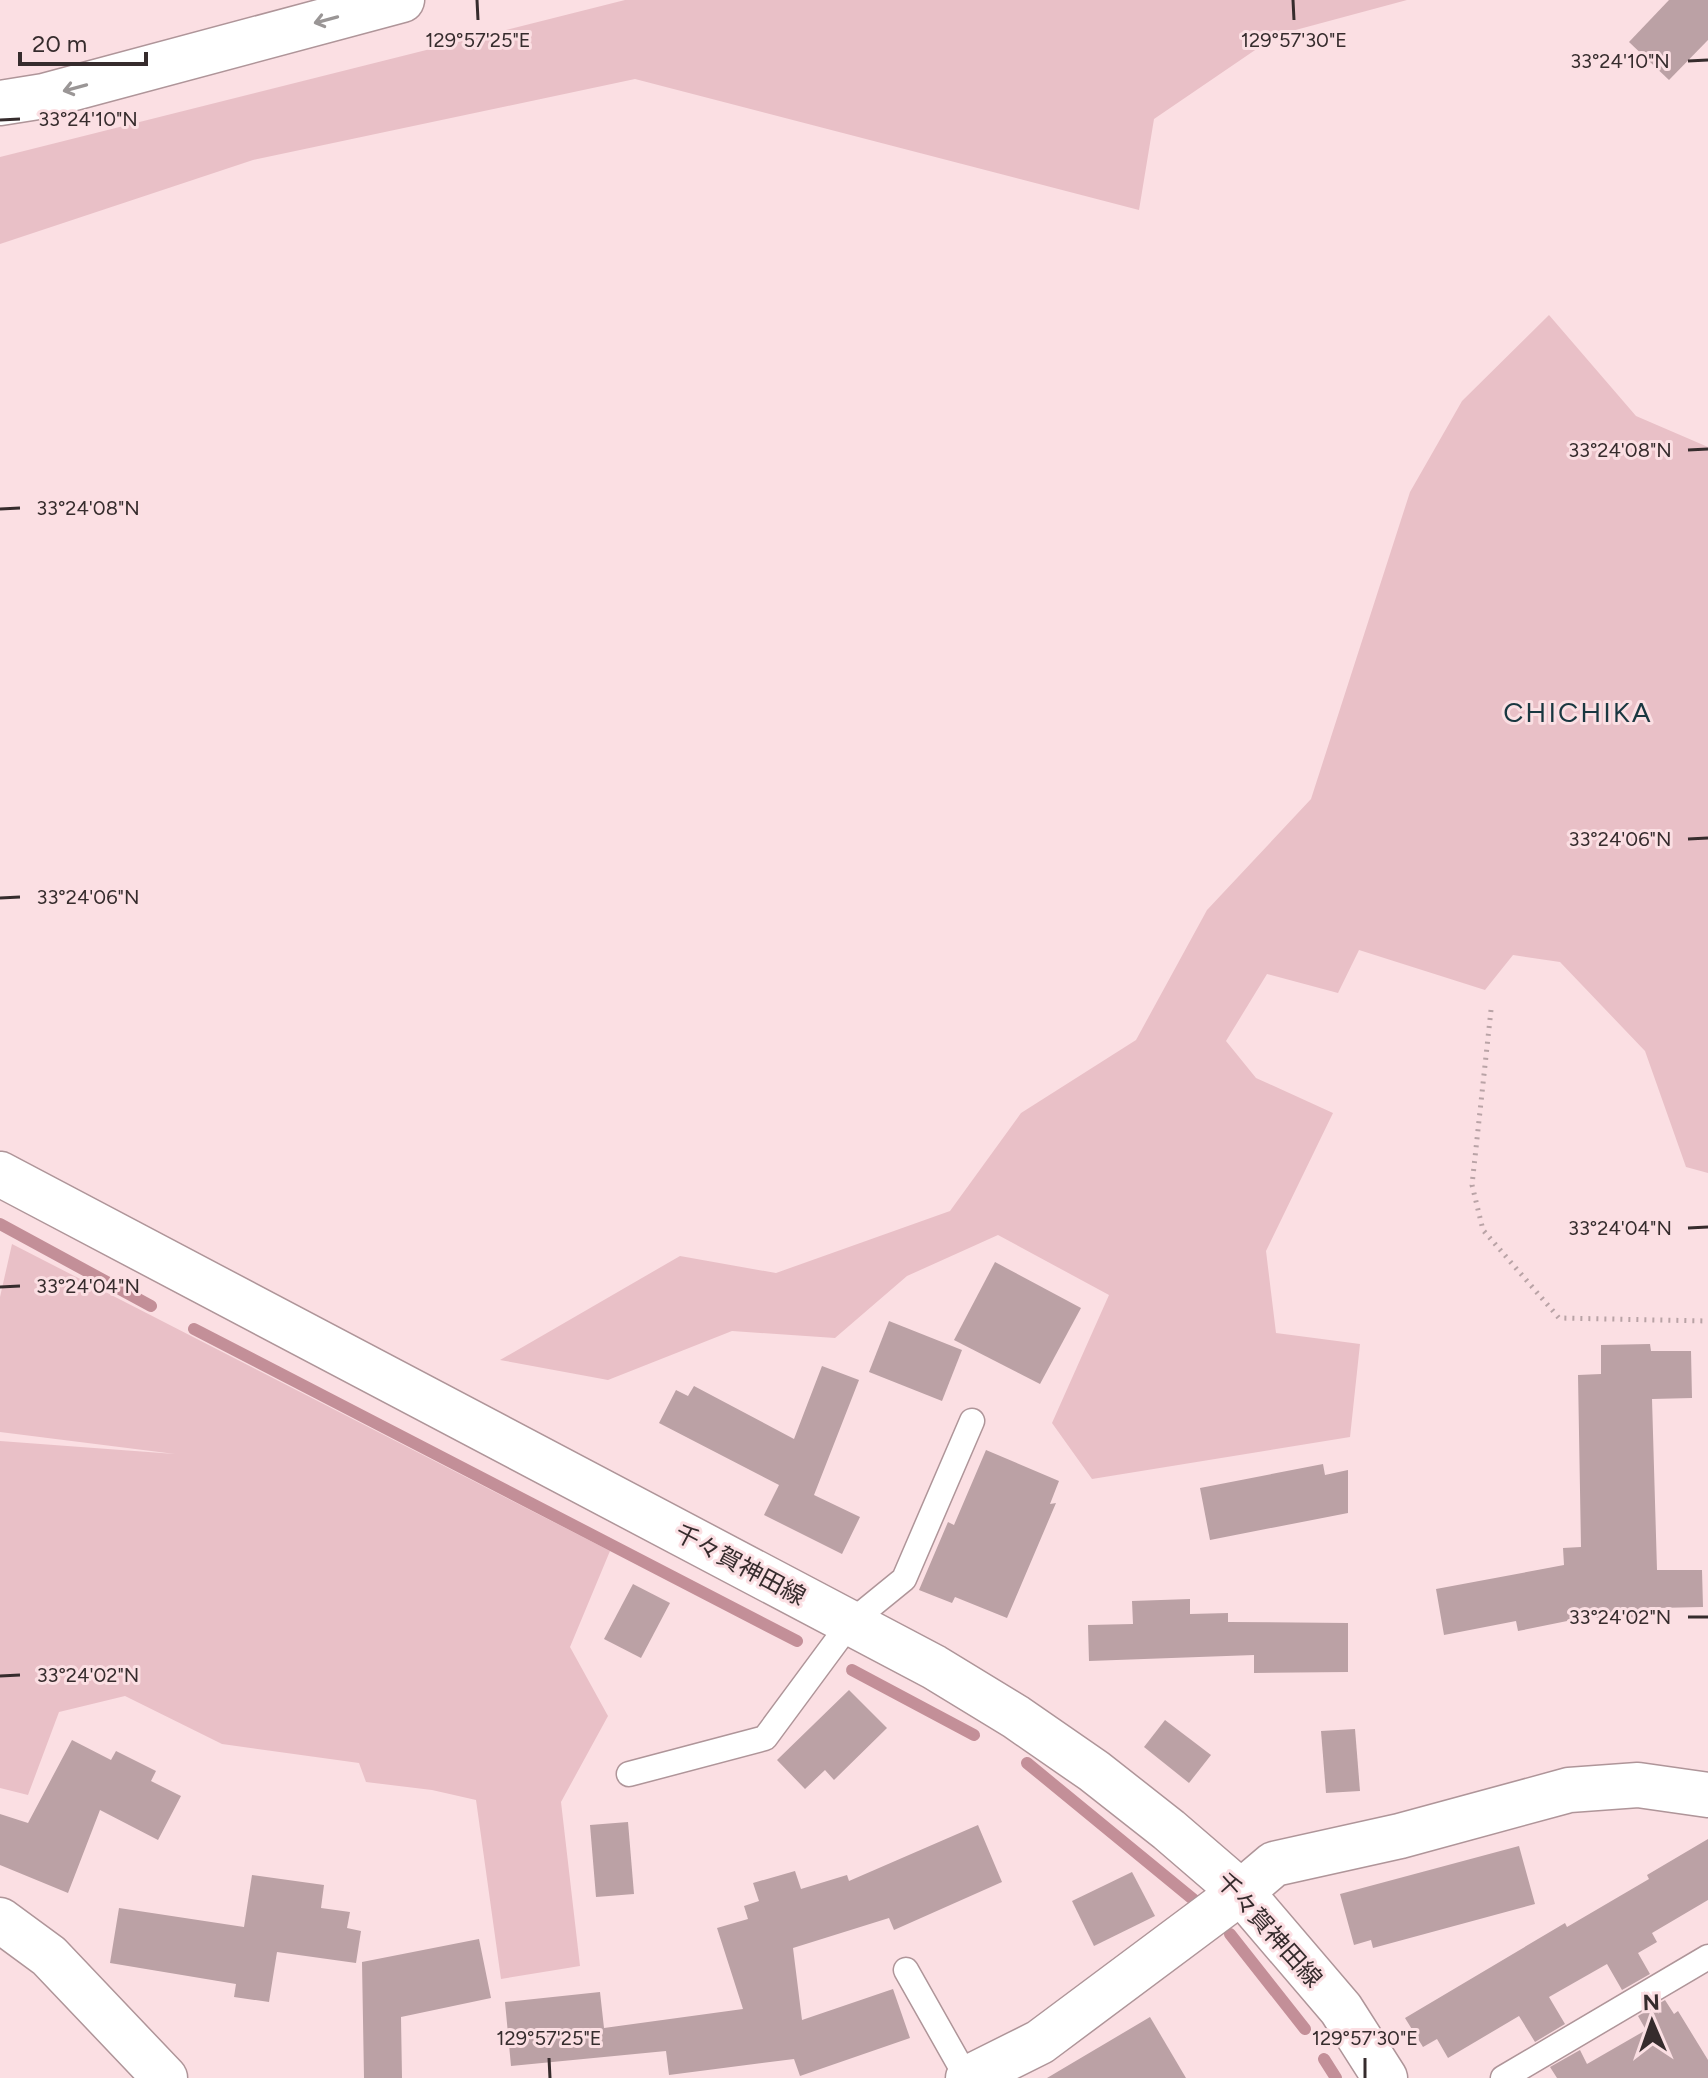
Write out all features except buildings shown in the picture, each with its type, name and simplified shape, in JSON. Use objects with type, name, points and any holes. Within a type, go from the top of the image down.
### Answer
[{"type":"main road","points":[[0,103],[44,96],[402,0]]},
{"type":"main road","name":"千々賀神田線","points":[[0,1174],[934,1667],[1042,1735],[1169,1830],[1241,1892],[1341,2009],[1385,2078]]},
{"type":"main road","points":[[967,2078],[1040,2042],[1274,1864],[1400,1836],[1569,1790],[1638,1785],[1708,1795]]},
{"type":"main road","points":[[0,1920],[49,1956],[165,2078]]},
{"type":"lane","points":[[629,1774],[765,1738],[850,1623],[904,1579],[972,1421]]},
{"type":"lane","points":[[1503,2078],[1708,1957]]},
{"type":"lane","points":[[906,1970],[967,2078]]},
{"type":"path","points":[[1491,1010],[1472,1185],[1483,1230],[1559,1318],[1708,1321]]},
{"type":"shaded area","points":[[625,0],[1407,0],[1277,35],[1154,119],[1139,210],[635,79],[253,160],[0,244],[0,157]]},
{"type":"shaded area","points":[[1549,315],[1636,416],[1708,447],[1708,1173],[1686,1167],[1645,1051],[1560,962],[1513,955],[1485,990],[1359,950],[1338,993],[1267,974],[1226,1041],[1256,1078],[1333,1113],[1266,1251],[1276,1333],[1360,1344],[1350,1437],[1092,1479],[1052,1423],[1109,1295],[998,1235],[907,1276],[835,1338],[732,1331],[608,1380],[500,1360],[680,1256],[776,1273],[950,1211],[1021,1113],[1136,1040],[1207,910],[1311,799],[1410,492],[1462,401]]},
{"type":"shaded area","points":[[12,1244],[610,1551],[570,1647],[608,1716],[561,1802],[580,1966],[501,1979],[476,1800],[432,1790],[366,1782],[359,1763],[222,1744],[125,1696],[59,1712],[28,1795],[0,1788],[0,1441],[175,1454],[0,1432],[0,1297]]},
{"type":"waterway","points":[[0,1224],[151,1306]]},
{"type":"waterway","points":[[194,1329],[797,1641]]},
{"type":"waterway","points":[[852,1670],[974,1735]]},
{"type":"waterway","points":[[1027,1763],[1194,1900]]},
{"type":"waterway","points":[[1230,1934],[1305,2029]]},
{"type":"waterway","points":[[1324,2059],[1336,2078]]},
{"type":"district","name":"CHICHIKA","points":[[1578,712]]}]
